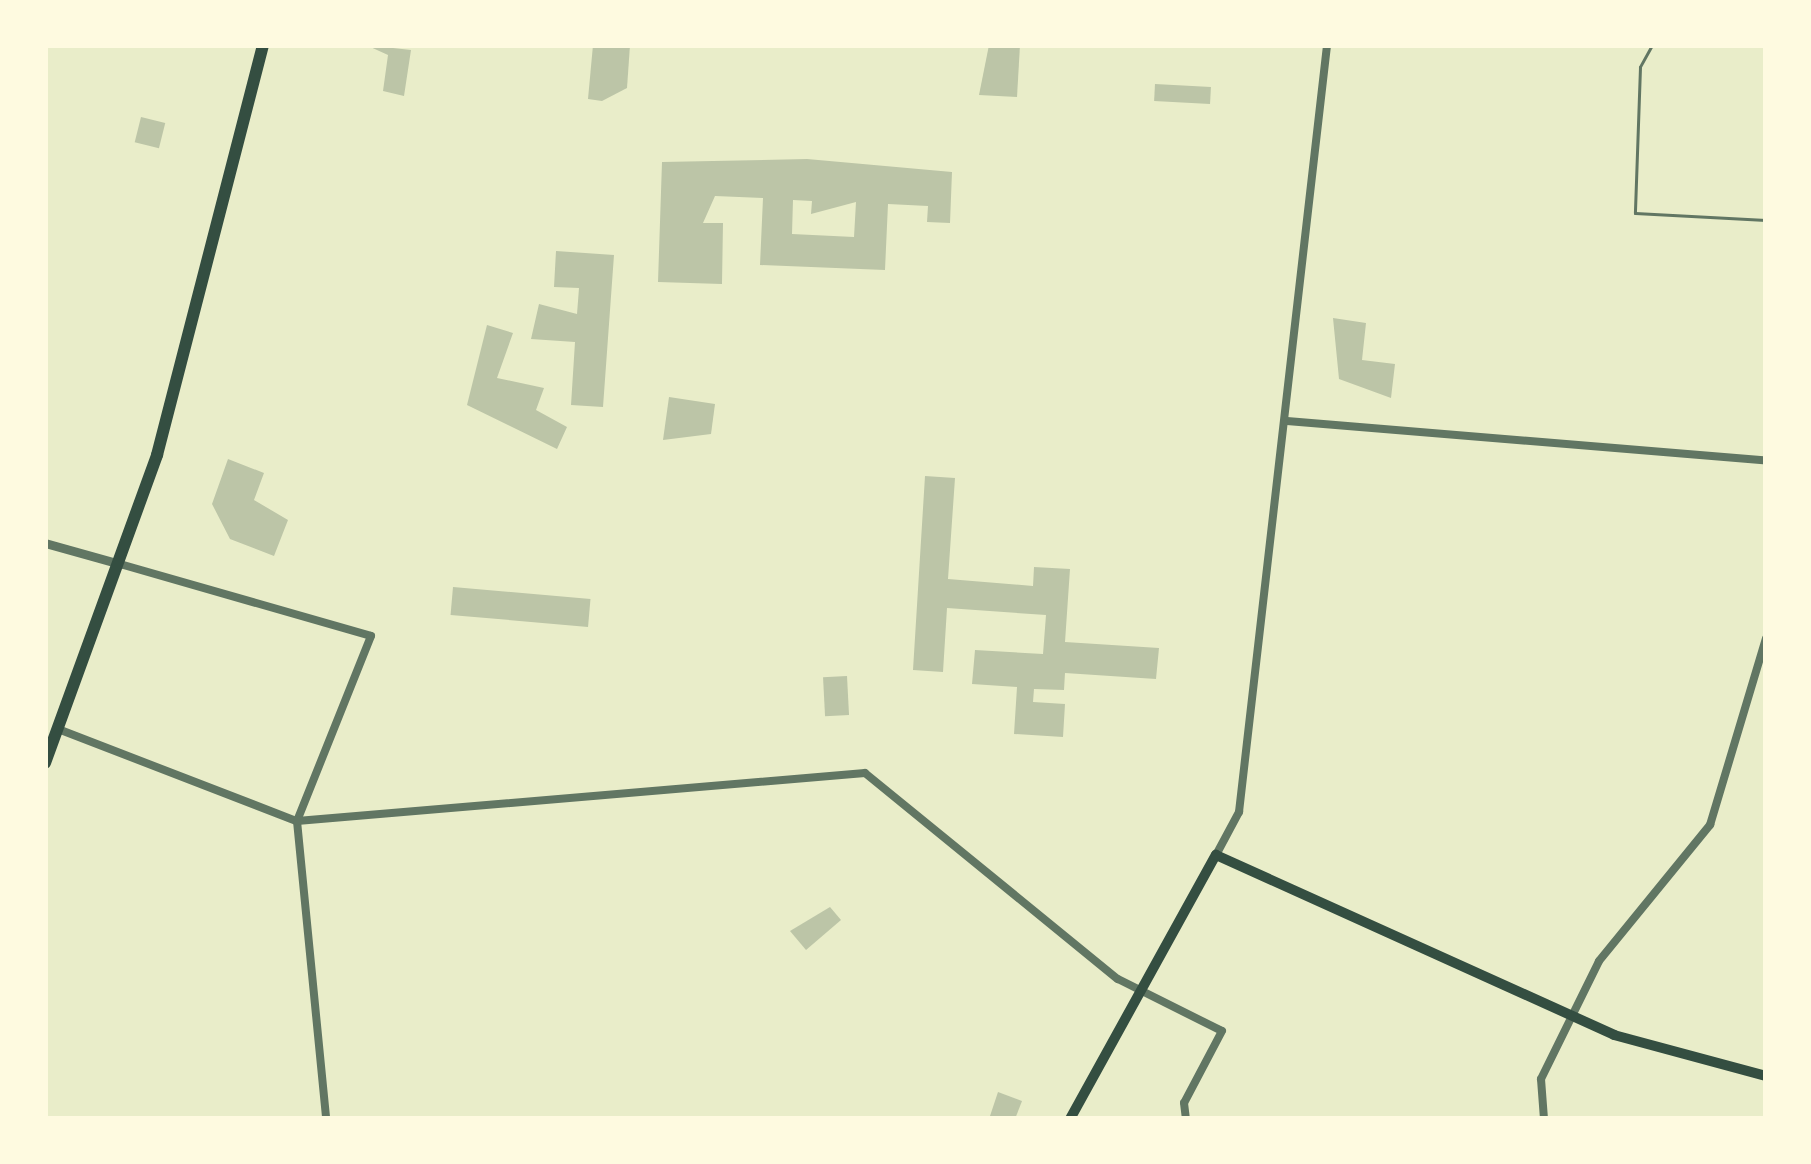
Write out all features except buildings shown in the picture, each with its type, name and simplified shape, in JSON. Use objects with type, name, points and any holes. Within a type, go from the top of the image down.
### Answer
[{"type":"main road","points":[[45,763],[120,564],[205,292],[263,45]]},
{"type":"main road","points":[[1070,1119],[1216,855],[1573,1014],[1766,1076]]},
{"type":"street","points":[[1216,855],[1238,812],[1287,422],[1327,45]]},
{"type":"street","points":[[1287,422],[1766,460]]},
{"type":"street","points":[[45,543],[370,636],[297,821],[326,1119]]},
{"type":"street","points":[[1544,1119],[1541,1079],[1573,1014],[1626,921],[1710,825],[1766,638]]},
{"type":"street","points":[[58,729],[297,821],[851,769],[1141,990],[1222,1031],[1184,1102],[1186,1119]]},
{"type":"lane","points":[[1652,45],[1640,67],[1635,213],[1766,220]]}]
